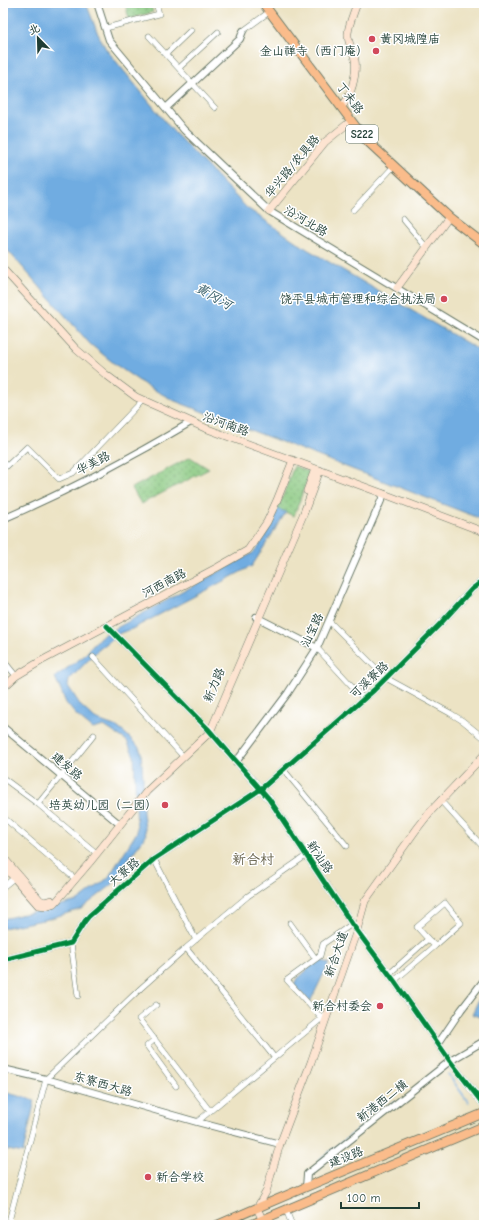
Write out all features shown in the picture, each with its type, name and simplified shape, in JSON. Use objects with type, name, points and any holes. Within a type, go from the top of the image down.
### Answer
[{"type":"main road","name":"丁未路","points":[[263,3],[365,139],[449,217],[484,243]]},
{"type":"main road","points":[[341,107],[345,104],[349,97],[355,73],[356,61],[348,35],[357,3]]},
{"type":"main road","name":"华兴路/农具路","points":[[269,211],[325,142],[351,121]]},
{"type":"main road","points":[[397,288],[449,217]]},
{"type":"main road","name":"沿河南路","points":[[3,269],[76,349],[105,374],[136,397],[191,422],[484,532]]},
{"type":"main road","name":"河西南路","points":[[3,688],[16,676],[47,658],[248,550],[267,522],[293,460]]},
{"type":"main road","name":"新力路","points":[[39,902],[51,900],[60,895],[117,822],[147,788],[181,754],[209,731],[257,618],[317,469]]},
{"type":"main road","points":[[147,788],[209,731]]},
{"type":"main road","name":"新合大道","points":[[257,1208],[266,1192],[280,1144],[354,927],[365,901],[416,830],[440,800],[484,755]]},
{"type":"main road","points":[[60,895],[90,862],[132,806]]},
{"type":"main road","points":[[3,857],[39,902]]},
{"type":"main road","points":[[3,865],[39,902]]},
{"type":"main road","name":"建设路","points":[[217,1225],[484,1113]]},
{"type":"main road","points":[[250,1225],[261,1222],[484,1126]]},
{"type":"main road","points":[[257,1208],[261,1222]]},
{"type":"street","name":"沿河北路","points":[[97,3],[109,40],[184,130],[269,211],[484,341]]},
{"type":"street","points":[[106,28],[159,14],[156,3]]},
{"type":"street","points":[[166,108],[240,39],[243,31],[269,12]]},
{"type":"street","points":[[166,54],[191,30]]},
{"type":"street","points":[[179,68],[218,32]]},
{"type":"street","points":[[149,36],[215,108]]},
{"type":"street","points":[[353,210],[394,166]]},
{"type":"street","points":[[403,219],[427,248]]},
{"type":"street","points":[[3,462],[7,466],[27,447],[59,479],[73,473],[143,400]]},
{"type":"street","name":"华美路","points":[[3,519],[29,508],[121,462],[191,422]]},
{"type":"street","name":"汕宝路","points":[[236,762],[288,693],[317,648],[384,494]]},
{"type":"street","name":"可溪寮路","points":[[261,789],[364,699],[440,624],[472,589],[484,580]]},
{"type":"street","points":[[257,618],[317,648],[364,699]]},
{"type":"street","points":[[329,621],[386,678],[450,713],[463,721],[484,738]]},
{"type":"street","name":"新汕路","points":[[106,626],[209,731],[269,799],[354,927],[450,1061],[484,1105]]},
{"type":"street","points":[[93,657],[181,754]]},
{"type":"street","points":[[3,660],[16,676]]},
{"type":"street","name":"建发路","points":[[3,727],[117,822]]},
{"type":"street","points":[[38,804],[94,735]]},
{"type":"street","points":[[283,769],[347,846]]},
{"type":"street","points":[[3,778],[38,804],[94,851]]},
{"type":"street","name":"大寮路","points":[[71,943],[84,921],[154,859],[261,789]]},
{"type":"street","points":[[440,800],[484,848]]},
{"type":"street","points":[[3,817],[73,877]]},
{"type":"street","points":[[8,1225],[46,1079],[141,988],[186,948],[248,896],[307,855]]},
{"type":"street","points":[[154,859],[196,940]]},
{"type":"street","points":[[3,887],[14,878]]},
{"type":"street","points":[[394,981],[435,946],[461,923],[444,903],[417,926],[435,946]]},
{"type":"street","points":[[290,923],[316,959]]},
{"type":"street","points":[[197,1122],[274,1057],[324,1018],[287,980],[320,956],[323,944],[354,927]]},
{"type":"street","points":[[389,974],[428,939]]},
{"type":"street","points":[[3,960],[71,943],[78,996]]},
{"type":"street","points":[[186,948],[274,1057]]},
{"type":"street","points":[[438,1044],[484,980]]},
{"type":"street","points":[[156,1005],[139,1019],[210,1111]]},
{"type":"street","points":[[155,1039],[147,1046],[176,1086]]},
{"type":"street","name":"新港西二横","points":[[306,1187],[307,1174],[450,1061],[484,1041]]},
{"type":"street","name":"东寮西大路","points":[[3,1069],[46,1079],[280,1144]]},
{"type":"street","points":[[286,1210],[292,1225]]},
{"type":"green space","points":[[125,3],[150,3],[153,12],[129,19]]},
{"type":"green space","points":[[190,457],[209,469],[141,504],[132,488]]},
{"type":"green space","points":[[294,466],[310,472],[294,516],[278,509]]},
{"type":"water","name":"黄冈河","points":[[3,3],[86,3],[98,34],[106,49],[173,131],[247,208],[307,249],[484,353],[484,520],[175,401],[145,385],[116,365],[90,344],[3,245]]},
{"type":"water","points":[[278,509],[286,512],[252,566],[132,629],[120,633],[97,651],[69,680],[68,686],[81,706],[95,719],[117,727],[139,747],[141,752],[143,812],[146,836],[129,858],[112,885],[81,909],[48,919],[3,928],[3,919],[78,901],[108,878],[137,832],[134,756],[127,741],[104,726],[93,729],[76,715],[66,703],[55,677],[84,656],[100,637],[253,553],[264,538]]},
{"type":"water","points":[[318,960],[329,963],[310,1002],[294,985],[296,980]]},
{"type":"water","points":[[484,993],[484,1014],[479,1017],[472,1014],[480,997]]},
{"type":"water","points":[[3,1092],[35,1100],[23,1153],[3,1149]]},
{"type":"waterway","points":[[448,1074],[469,1103]]},
{"type":"waterway","points":[[319,1160],[395,1101]]},
{"type":"cycle path","points":[[3,960],[71,943],[89,916],[154,859],[261,789],[374,690],[440,624],[472,589],[484,580]]},
{"type":"cycle path","points":[[107,626],[208,729],[269,799],[352,924],[395,982],[450,1061],[484,1105]]},
{"type":"place","name":"黄冈城隍庙","points":[[372,39]]},
{"type":"place","name":"金山禅寺（西门庵）","points":[[376,51]]},
{"type":"place","name":"饶平县城市管理和综合执法局","points":[[444,299]]},
{"type":"place","name":"培英幼儿园（二园）","points":[[165,805]]},
{"type":"place","name":"新合村委会","points":[[380,1006]]},
{"type":"place","name":"新合学校","points":[[148,1177]]},
{"type":"district","name":"新合村","points":[[253,859]]}]
